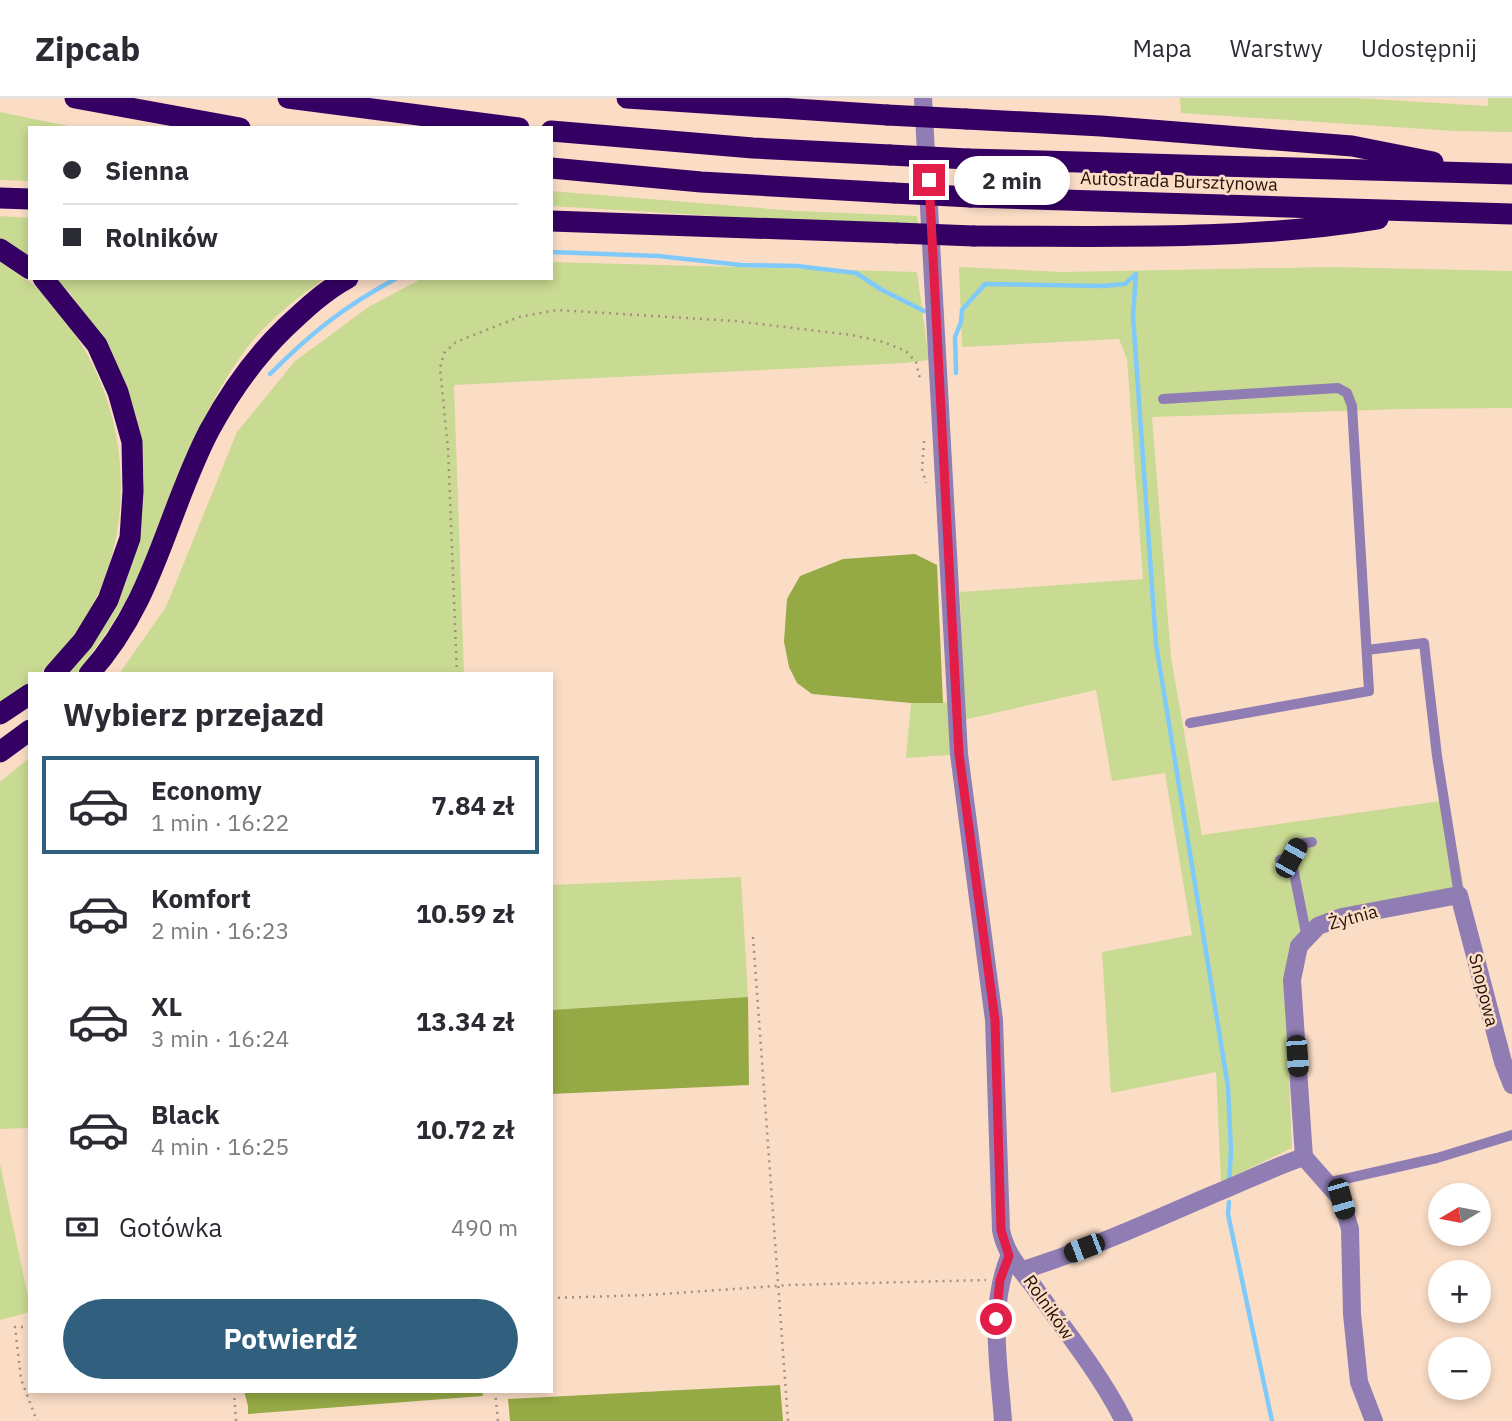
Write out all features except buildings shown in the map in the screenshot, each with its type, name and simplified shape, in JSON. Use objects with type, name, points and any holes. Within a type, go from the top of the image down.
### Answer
[{"type":"highway","points":[[75,98],[229,126]]},
{"type":"highway","points":[[288,98],[504,126]]},
{"type":"highway","points":[[626,98],[887,116],[1101,126],[1352,146],[1502,174]]},
{"type":"highway","name":"Autostrada Bursztynowa","points":[[553,131],[753,148],[968,159],[1502,174]]},
{"type":"highway","name":"Autostrada Bursztynowa","points":[[553,168],[701,182],[971,197],[1512,214]]},
{"type":"highway","points":[[0,198],[28,199]]},
{"type":"highway","points":[[557,222],[974,236],[1150,236],[1331,227],[1429,211]]},
{"type":"highway","points":[[0,249],[28,268]]},
{"type":"highway","points":[[45,280],[97,345],[118,392],[132,442],[130,538],[108,600],[83,640],[56,672]]},
{"type":"highway","points":[[91,672],[106,655],[135,610],[208,433],[236,384],[266,346],[303,310],[345,280]]},
{"type":"highway","points":[[0,715],[28,695]]},
{"type":"highway","points":[[0,752],[28,731]]},
{"type":"street","points":[[923,98],[959,754],[995,1020],[1001,1230],[1009,1256],[1000,1280],[996,1319],[1003,1421]]},
{"type":"street","name":"Żytnia","points":[[1304,1157],[1292,980],[1299,946],[1318,926],[1342,917],[1459,895]]},
{"type":"street","name":"Snopowa","points":[[1459,895],[1503,1062],[1512,1085]]},
{"type":"street","points":[[1023,1270],[1106,1239],[1273,1167],[1304,1157],[1341,1199],[1350,1229],[1359,1382],[1374,1421]]},
{"type":"street","name":"Rolników","points":[[1009,1256],[1023,1270],[1081,1352],[1124,1421]]},
{"type":"lane","points":[[1163,399],[1317,387],[1338,388],[1347,393],[1352,405],[1369,691],[1190,723]]},
{"type":"lane","points":[[1367,650],[1424,643],[1437,756],[1459,895]]},
{"type":"lane","points":[[1307,938],[1286,859],[1299,844],[1312,842]]},
{"type":"lane","points":[[1327,1183],[1437,1157],[1512,1135]]},
{"type":"path","points":[[457,672],[448,449],[440,368],[444,353],[456,342],[519,317],[557,310],[735,321],[852,335],[883,342],[906,351],[916,362],[921,382]]},
{"type":"path","points":[[924,435],[924,479],[929,487],[946,486]]},
{"type":"path","points":[[753,937],[788,1421]]},
{"type":"path","points":[[553,1298],[648,1295],[777,1286],[1000,1280]]},
{"type":"path","points":[[28,1327],[15,1327],[21,1378],[37,1421]]},
{"type":"path","points":[[234,1393],[236,1421]]},
{"type":"path","points":[[495,1393],[498,1421]]},
{"type":"green space","points":[[1180,98],[1353,98],[1488,106],[1488,98],[1512,98],[1512,132],[1454,131],[1181,113]]},
{"type":"green space","points":[[0,112],[68,126],[28,126],[28,181],[0,180]]},
{"type":"green space","points":[[553,191],[797,211],[917,216],[918,224],[751,218],[553,206]]},
{"type":"green space","points":[[0,216],[28,218],[28,256],[0,240]]},
{"type":"green space","points":[[0,261],[43,293],[84,349],[101,383],[112,418],[119,455],[121,492],[117,530],[109,566],[90,611],[71,639],[42,672],[28,672],[28,685],[0,705]]},
{"type":"green space","points":[[553,262],[917,272],[929,360],[454,385],[464,672],[120,672],[166,607],[237,432],[295,361],[370,306],[419,280],[553,280]]},
{"type":"green space","points":[[959,267],[1063,272],[1331,267],[1512,271],[1512,408],[1152,417],[1171,657],[1202,835],[1448,800],[1464,888],[1316,922],[1285,980],[1292,1148],[1221,1182],[1216,1072],[1111,1093],[1102,952],[1192,935],[1165,773],[1112,781],[1096,690],[950,723],[950,755],[906,758],[911,703],[963,702],[960,592],[1143,579],[1127,359],[1119,339],[962,347]]},
{"type":"green space","points":[[56,280],[322,280],[263,329],[228,376],[198,431],[133,588],[111,626],[78,672],[67,672],[105,623],[125,586],[138,535],[144,478],[140,443],[105,343],[69,292]]},
{"type":"green space","points":[[915,554],[937,565],[943,703],[911,703],[812,694],[797,683],[789,667],[784,642],[787,599],[800,576],[843,559]]},
{"type":"green space","points":[[28,759],[28,1128],[0,1129],[0,782]]},
{"type":"green space","points":[[741,877],[748,997],[553,1010],[553,885]]},
{"type":"green space","points":[[748,997],[749,1085],[553,1094],[553,1010]]},
{"type":"green space","points":[[0,1164],[28,1297],[28,1313],[0,1320]]},
{"type":"green space","points":[[780,1385],[783,1421],[510,1421],[508,1399]]},
{"type":"green space","points":[[245,1393],[482,1393],[483,1396],[248,1414]]},
{"type":"waterway","points":[[553,252],[658,256],[856,273],[882,290],[924,311]]},
{"type":"waterway","points":[[1136,274],[1133,316],[1156,644],[1228,1087],[1231,1151],[1229,1183]]},
{"type":"waterway","points":[[956,373],[955,337],[962,310],[985,284],[1102,286],[1125,284],[1136,274]]},
{"type":"waterway","points":[[270,374],[330,321],[394,280]]},
{"type":"waterway","points":[[1229,1202],[1228,1214],[1272,1421]]},
{"type":"route","points":[[929,180],[959,754],[995,1020],[1001,1230],[1009,1256],[1000,1280],[996,1319]]}]
